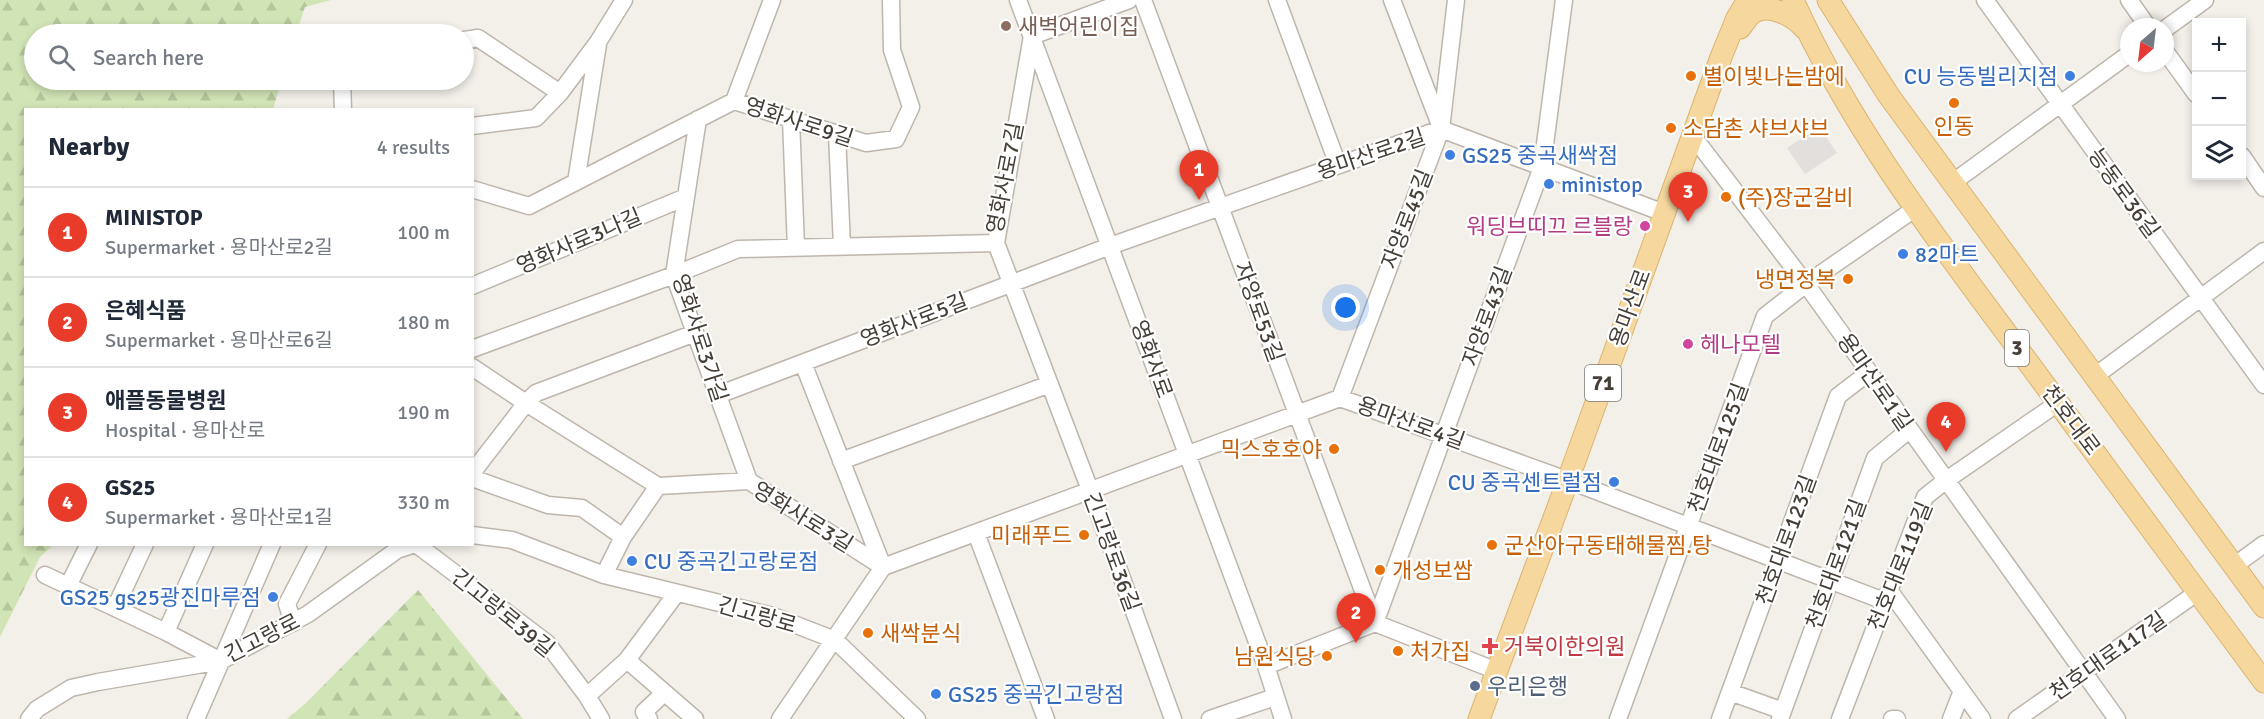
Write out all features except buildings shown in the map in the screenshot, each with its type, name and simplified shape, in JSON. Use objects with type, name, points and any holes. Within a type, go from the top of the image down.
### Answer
[{"type":"main road","points":[[1725,47],[1728,14],[1734,0]]},
{"type":"main road","name":"용마산로","points":[[1479,719],[1692,135],[1725,47],[1748,0]]},
{"type":"main road","name":"천호대로","points":[[1793,0],[1858,121],[1916,208],[2264,682]]},
{"type":"main road","name":"천호대로","points":[[1828,0],[1889,96],[2264,607]]},
{"type":"main road","points":[[1725,47],[1749,15],[1763,8],[1790,15],[1808,31]]},
{"type":"street","points":[[474,126],[536,118],[560,93],[598,42],[624,0]]},
{"type":"street","points":[[734,101],[772,0]]},
{"type":"street","name":"영화사로9길","points":[[474,190],[530,206],[734,101],[866,143],[896,139],[911,107],[892,50],[891,0]]},
{"type":"street","name":"영화사로","points":[[1018,0],[1266,666],[1283,719]]},
{"type":"street","points":[[1032,36],[1129,0]]},
{"type":"street","name":"자양로53길","points":[[1143,0],[1375,623]]},
{"type":"street","points":[[1277,0],[1338,165]]},
{"type":"street","points":[[1392,0],[1441,129]]},
{"type":"street","name":"자양로45길","points":[[1340,398],[1441,129],[1456,0]]},
{"type":"street","name":"자양로43길","points":[[1375,623],[1542,167],[1564,0]]},
{"type":"street","name":"능동로36길","points":[[1985,0],[2264,386]]},
{"type":"street","points":[[2128,0],[2141,18]]},
{"type":"street","points":[[2174,22],[2205,0]]},
{"type":"street","name":"영화사로7길","points":[[474,348],[674,275],[738,249],[996,243],[1032,36]]},
{"type":"street","points":[[474,39],[478,38],[560,93]]},
{"type":"street","points":[[576,182],[598,42]]},
{"type":"street","points":[[1952,183],[2120,61]]},
{"type":"street","points":[[2174,63],[2192,88]]},
{"type":"street","points":[[342,90],[343,108]]},
{"type":"street","name":"영화사로3가길","points":[[698,119],[674,275],[749,481]]},
{"type":"street","points":[[791,119],[796,248]]},
{"type":"street","name":"용마산로2길","points":[[1110,246],[1441,129],[1664,213]]},
{"type":"street","points":[[837,134],[842,246]]},
{"type":"street","name":"용마산로1길","points":[[1692,135],[1806,284],[2117,719]]},
{"type":"street","points":[[2246,163],[2264,188]]},
{"type":"street","name":"영화사로3나길","points":[[474,285],[686,197]]},
{"type":"street","name":"천호대로125길","points":[[1618,719],[1765,316],[1806,284],[1916,208]]},
{"type":"street","name":"긴고랑로36길","points":[[996,243],[1090,490],[1173,719]]},
{"type":"street","name":"영화사로5길","points":[[718,395],[1110,246]]},
{"type":"street","points":[[2095,376],[2264,251]]},
{"type":"street","points":[[474,470],[536,393],[695,333]]},
{"type":"street","points":[[803,363],[883,567]]},
{"type":"street","points":[[474,368],[658,486],[623,537],[604,576]]},
{"type":"street","name":"천호대로123길","points":[[1720,719],[1838,396],[1868,373]]},
{"type":"street","points":[[841,461],[1050,384]]},
{"type":"street","name":"용마산로4길","points":[[1187,454],[1340,398],[1568,480],[1830,580],[1887,596]]},
{"type":"street","name":"천호대로119길","points":[[1840,719],[1925,497],[2058,403]]},
{"type":"street","name":"천호대로121길","points":[[1730,692],[1781,715],[1875,458],[1909,430]]},
{"type":"street","points":[[780,719],[883,567],[1187,454]]},
{"type":"street","points":[[474,479],[548,505],[582,508],[623,537]]},
{"type":"street","name":"영화사로3길","points":[[658,486],[749,481],[883,567]]},
{"type":"street","points":[[976,533],[1046,719]]},
{"type":"street","name":"긴고랑로","points":[[474,535],[512,540],[604,576],[773,616],[835,640],[917,719]]},
{"type":"street","points":[[2234,566],[2264,543]]},
{"type":"street","points":[[68,586],[88,546]]},
{"type":"street","points":[[115,608],[144,546]]},
{"type":"street","points":[[166,632],[204,546]]},
{"type":"street","points":[[196,719],[271,546]]},
{"type":"street","points":[[293,623],[287,604],[317,546]]},
{"type":"street","name":"긴고랑로","points":[[29,719],[37,709],[71,688],[221,661],[293,623],[397,550],[410,546]]},
{"type":"street","name":"긴고랑로39길","points":[[419,546],[547,644],[587,696],[601,719]]},
{"type":"street","points":[[45,575],[166,632],[221,661]]},
{"type":"street","name":"천호대로117길","points":[[2018,719],[2198,592]]},
{"type":"street","points":[[587,696],[627,660],[676,594]]},
{"type":"street","points":[[1887,596],[1982,719]]},
{"type":"street","points":[[1266,666],[1375,623],[1497,671]]},
{"type":"street","points":[[627,660],[663,694],[695,719]]},
{"type":"street","points":[[1951,719],[1962,691]]},
{"type":"street","points":[[649,719],[644,712],[663,694]]},
{"type":"street","points":[[1210,719],[1275,697]]},
{"type":"green space","points":[[0,0],[331,0],[305,7],[299,24],[24,24],[24,90],[279,90],[273,108],[24,108],[24,546],[52,546],[40,557],[0,637]]},
{"type":"green space","points":[[418,590],[523,719],[287,719],[306,703]]},
{"type":"shaded area","points":[[1819,127],[1837,153],[1805,174],[1787,148]]},
{"type":"place","name":"새벽어린이집","points":[[1006,26]]},
{"type":"place","name":"별이빛나는밤에","points":[[1691,76]]},
{"type":"place","name":"CU 능동빌리지점","points":[[2070,76]]},
{"type":"place","name":"인동","points":[[1954,103]]},
{"type":"place","name":"소담촌 샤브샤브","points":[[1671,128]]},
{"type":"place","name":"GS25 중곡새싹점","points":[[1450,155]]},
{"type":"place","name":"ministop","points":[[1549,184]]},
{"type":"place","name":"(주)장군갈비","points":[[1726,197]]},
{"type":"place","name":"MINISTOP","points":[[1199,200]]},
{"type":"place","name":"애플동물병원","points":[[1688,222]]},
{"type":"place","name":"워딩브띠끄 르블랑","points":[[1645,226]]},
{"type":"place","name":"82마트","points":[[1903,254]]},
{"type":"place","name":"냉면정복","points":[[1848,279]]},
{"type":"place","name":"헤나모텔","points":[[1688,344]]},
{"type":"place","name":"믹스호호야","points":[[1334,449]]},
{"type":"place","name":"GS25","points":[[1946,452]]},
{"type":"place","name":"CU 중곡센트럴점","points":[[1614,482]]},
{"type":"place","name":"미래푸드","points":[[1084,535]]},
{"type":"place","name":"군산아구동태해물찜.탕","points":[[1492,545]]},
{"type":"place","name":"CU 중곡긴고랑로점","points":[[632,561]]},
{"type":"place","name":"개성보쌈","points":[[1380,570]]},
{"type":"place","name":"GS25 gs25광진마루점","points":[[273,597]]},
{"type":"place","name":"새싹분식","points":[[868,633]]},
{"type":"place","name":"은혜식품","points":[[1356,643]]},
{"type":"place","name":"거북이한의원","points":[[1490,646]]},
{"type":"place","name":"처가집","points":[[1398,651]]},
{"type":"place","name":"남원식당","points":[[1327,656]]},
{"type":"place","name":"우리은행","points":[[1475,686]]},
{"type":"place","name":"GS25 중곡긴고랑점","points":[[936,694]]}]
